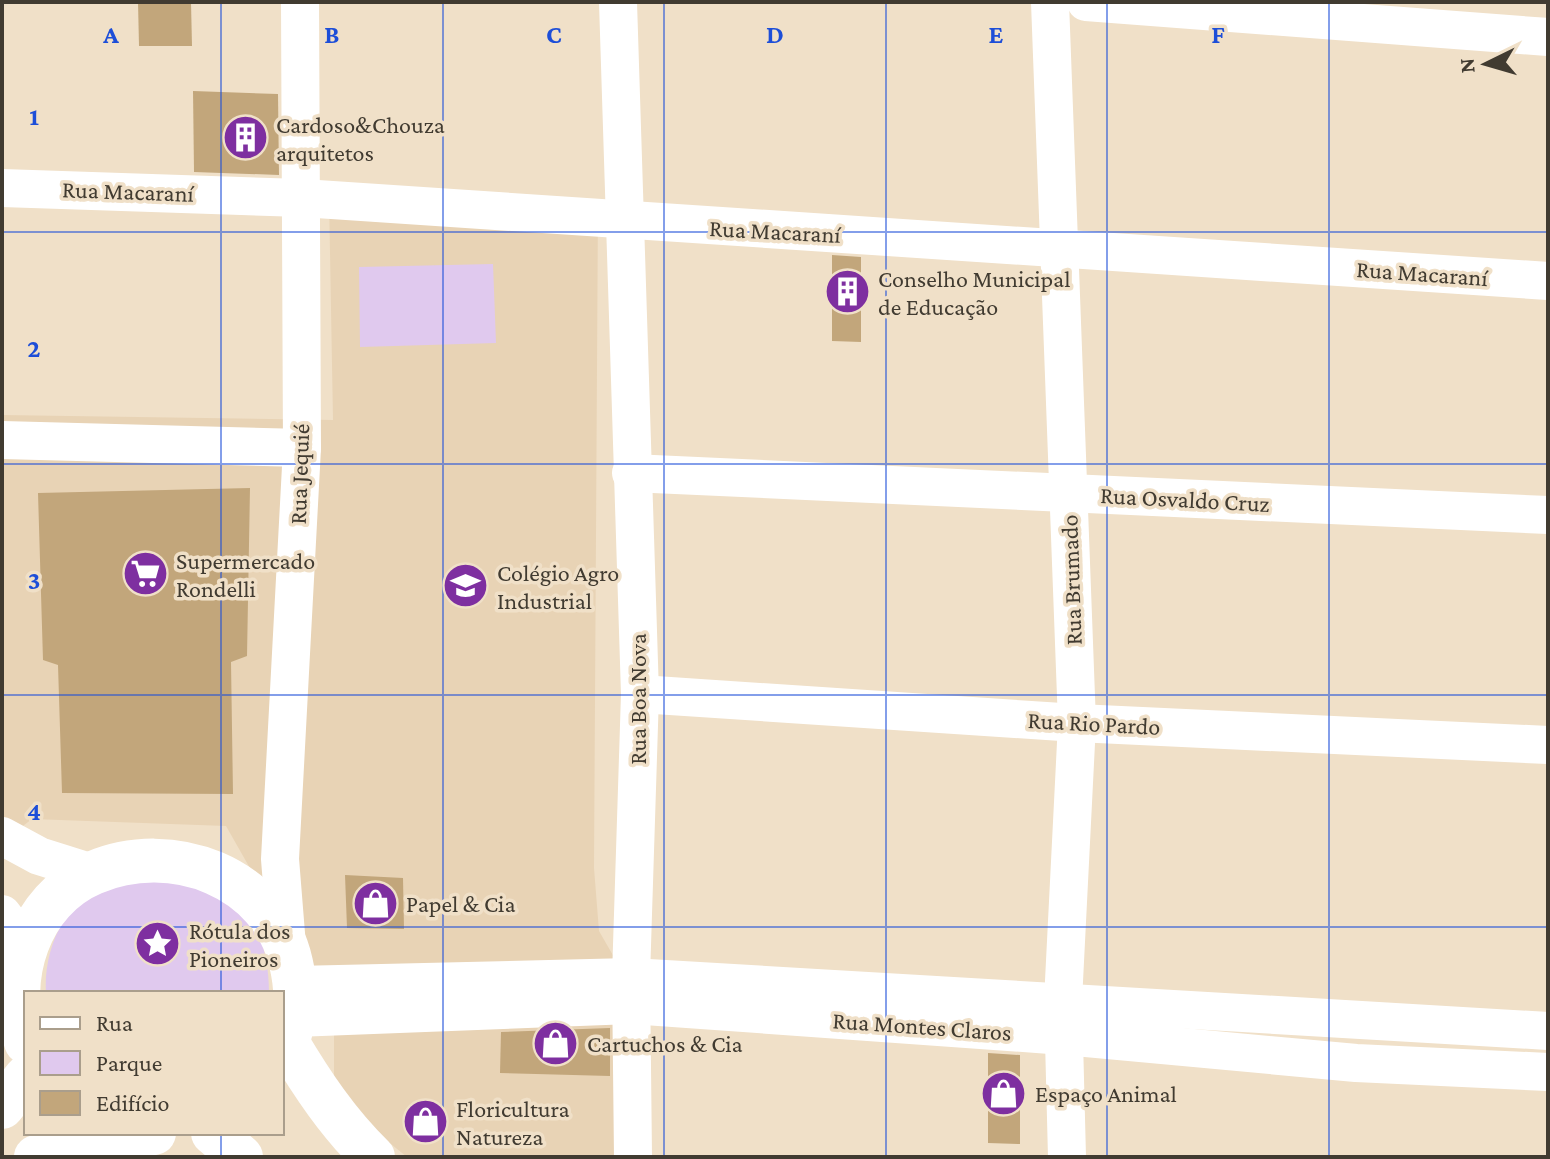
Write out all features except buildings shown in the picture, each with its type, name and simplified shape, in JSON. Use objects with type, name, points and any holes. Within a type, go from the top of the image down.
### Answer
[{"type":"main road","points":[[24,1030],[12,955],[59,895],[93,873],[158,860],[192,865],[232,878],[265,908],[289,1009],[318,1094],[351,1136],[373,1157]]},
{"type":"main road","points":[[2,1107],[24,1080]]},
{"type":"main road","points":[[36,1157],[144,1135]]},
{"type":"main road","points":[[215,1135],[241,1157]]},
{"type":"street","name":"Rua Jequié","points":[[289,1009],[280,859],[302,448],[300,2]]},
{"type":"street","name":"Rua Boa Nova","points":[[618,2],[640,694],[631,991],[633,1157]]},
{"type":"street","name":"Rua Brumado","points":[[1050,2],[1077,723],[1063,1018],[1067,1157]]},
{"type":"street","points":[[1086,2],[1548,37]]},
{"type":"street","name":"Rua Macaraní","points":[[2,188],[302,198],[1548,281]]},
{"type":"street","points":[[2,440],[302,448]]},
{"type":"street","name":"Rua Osvaldo Cruz","points":[[631,473],[1548,515]]},
{"type":"street","name":"Rua Rio Pardo","points":[[640,694],[1077,723],[1548,745]]},
{"type":"street","points":[[2,836],[39,856],[93,873]]},
{"type":"street","points":[[232,878],[280,859]]},
{"type":"street","name":"Rua Montes Claros","points":[[289,1009],[631,991],[1063,1018],[1548,1031]]},
{"type":"street","name":"Rua Montes Claros","points":[[1063,1018],[1356,1063],[1548,1072]]},
{"type":"shaded area","points":[[329,196],[598,203],[594,868],[599,931],[641,1004],[635,1157],[407,1157],[355,1115],[334,1084],[334,1016],[226,826],[32,819],[2,842],[2,415],[333,420]]},
{"type":"green space","points":[[493,264],[496,343],[360,347],[359,267]]},
{"type":"green space","name":"Rótula dos Pioneiros","points":[[127,881],[198,882],[215,886],[229,895],[250,918],[263,946],[269,991],[46,991],[54,941],[71,910],[98,888]]},
{"type":"place","name":"Cardoso&Chouza arquitetos","points":[[245,138]]},
{"type":"place","name":"Conselho Municipal de Educação","points":[[847,292]]},
{"type":"place","name":"Supermercado Rondelli","points":[[145,574]]},
{"type":"place","name":"Colégio Agro Industrial","points":[[466,586]]},
{"type":"place","name":"Papel & Cia","points":[[375,903]]},
{"type":"place","name":"Rótula dos Pioneiros","points":[[158,944]]},
{"type":"place","name":"Cartuchos & Cia","points":[[556,1043]]},
{"type":"place","name":"Espaço Animal","points":[[1004,1093]]},
{"type":"place","name":"Floricultura Natureza","points":[[425,1122]]}]
